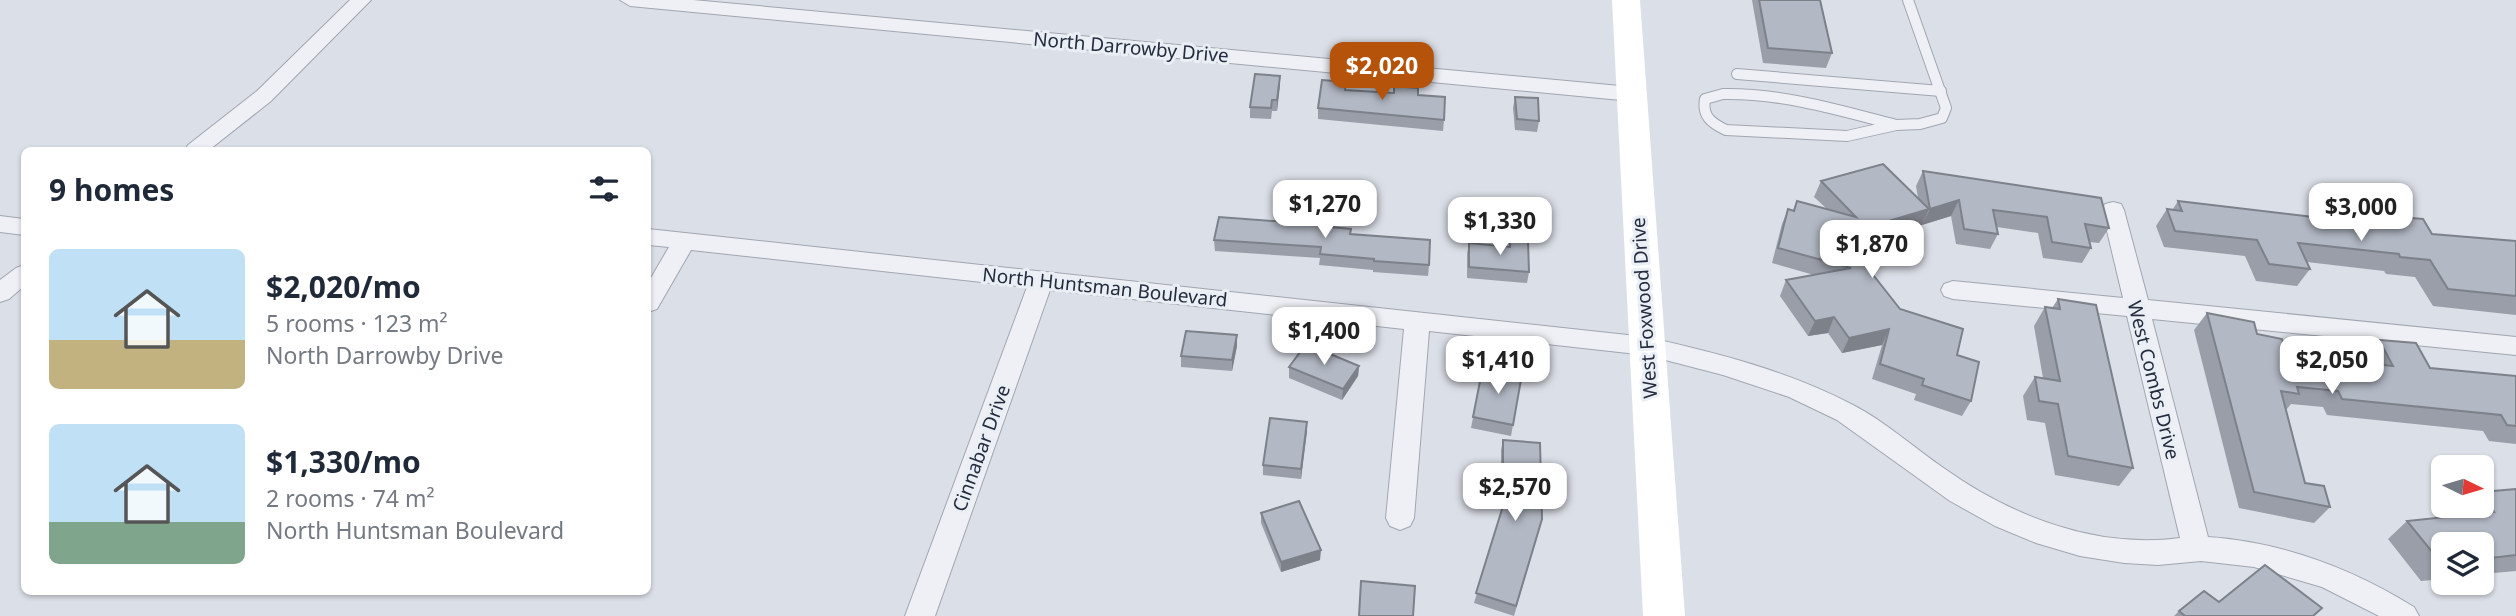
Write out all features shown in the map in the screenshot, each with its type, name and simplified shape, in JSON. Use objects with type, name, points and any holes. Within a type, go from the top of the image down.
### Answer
[{"type":"main road","name":"West Foxwood Drive","points":[[1626,0],[1664,616]]},
{"type":"street","points":[[200,147],[264,96],[360,0]]},
{"type":"street","name":"North Darrowby Drive","points":[[630,0],[1631,94]]},
{"type":"street","name":"West Combs Drive","points":[[2113,210],[2197,549]]},
{"type":"street","points":[[0,224],[21,227]]},
{"type":"street","name":"North Huntsman Boulevard","points":[[651,237],[1646,346],[1762,377],[1807,394],[1883,437],[1955,490],[2023,526],[2072,542],[2120,551],[2158,553],[2197,549],[2262,556],[2348,585],[2404,616]]},
{"type":"street","points":[[651,298],[684,241]]},
{"type":"street","points":[[0,293],[21,276]]},
{"type":"street","name":"Cinnabar Drive","points":[[919,616],[1042,279]]},
{"type":"street","points":[[1953,290],[2516,346]]},
{"type":"street","points":[[1400,518],[1417,323]]},
{"type":"lane","points":[[1896,125],[1769,97],[1729,93],[1705,99],[1703,107],[1703,115],[1726,131],[1847,136],[1942,118],[1946,108],[1908,0]]},
{"type":"lane","points":[[1737,74],[1941,91]]},
{"type":"building","points":[[1759,0],[1820,0],[1832,53],[1768,48]]},
{"type":"building","points":[[1255,74],[1280,76],[1277,100],[1272,100],[1271,108],[1250,107]]},
{"type":"building","points":[[1322,80],[1346,82],[1345,90],[1394,93],[1394,86],[1418,88],[1418,95],[1445,97],[1444,120],[1318,108]]},
{"type":"building","points":[[1515,97],[1538,98],[1539,121],[1517,119]]},
{"type":"building","points":[[1883,164],[1929,209],[1875,225],[1867,267],[1900,309],[1963,329],[1957,355],[1979,362],[1971,401],[1922,385],[1924,379],[1880,364],[1889,329],[1849,338],[1834,317],[1815,321],[1786,280],[1851,268],[1778,248],[1788,209],[1794,211],[1797,201],[1856,217],[1821,181]]},
{"type":"building","points":[[1923,171],[2101,198],[2109,228],[2085,224],[2091,248],[2052,242],[2047,217],[1993,210],[1998,234],[1964,229],[1959,200],[1930,209]]},
{"type":"building","points":[[2178,201],[2381,225],[2375,215],[2423,219],[2432,234],[2516,241],[2516,296],[2448,289],[2430,260],[2400,257],[2399,254],[2298,243],[2310,269],[2269,264],[2257,240],[2175,231],[2167,209],[2182,211]]},
{"type":"building","points":[[1302,216],[1322,217],[1320,226],[1351,229],[1350,234],[1430,240],[1429,265],[1320,254],[1321,247],[1214,240],[1219,217],[1301,223]]},
{"type":"building","points":[[1510,240],[1528,241],[1529,272],[1469,267],[1469,243],[1510,247]]},
{"type":"building","points":[[2058,299],[2096,305],[2133,468],[2068,456],[2058,404],[2039,401],[2035,377],[2060,381],[2045,307],[2060,309]]},
{"type":"building","points":[[2207,313],[2254,322],[2257,334],[2282,339],[2287,355],[2393,366],[2379,340],[2416,343],[2430,368],[2516,376],[2516,426],[2507,425],[2501,415],[2342,399],[2338,391],[2297,387],[2299,394],[2281,391],[2305,483],[2324,486],[2330,507],[2254,492]]},
{"type":"building","points":[[1186,331],[1237,335],[1232,360],[1181,356]]},
{"type":"building","points":[[1306,344],[1359,366],[1343,389],[1289,367]]},
{"type":"building","points":[[1483,366],[1522,374],[1513,425],[1473,417]]},
{"type":"building","points":[[1270,418],[1307,422],[1301,469],[1263,465]]},
{"type":"building","points":[[1503,440],[1540,443],[1542,519],[1516,606],[1476,593],[1503,506]]},
{"type":"building","points":[[2516,489],[2516,555],[2494,558],[2494,532],[2431,532],[2431,551],[2407,521],[2494,518],[2494,491]]},
{"type":"building","points":[[1299,501],[1321,550],[1281,562],[1261,513]]},
{"type":"building","points":[[2265,565],[2322,608],[2313,616],[2185,616],[2179,611],[2204,591],[2219,602]]},
{"type":"building","points":[[1361,581],[1415,586],[1413,616],[1359,616]]}]
